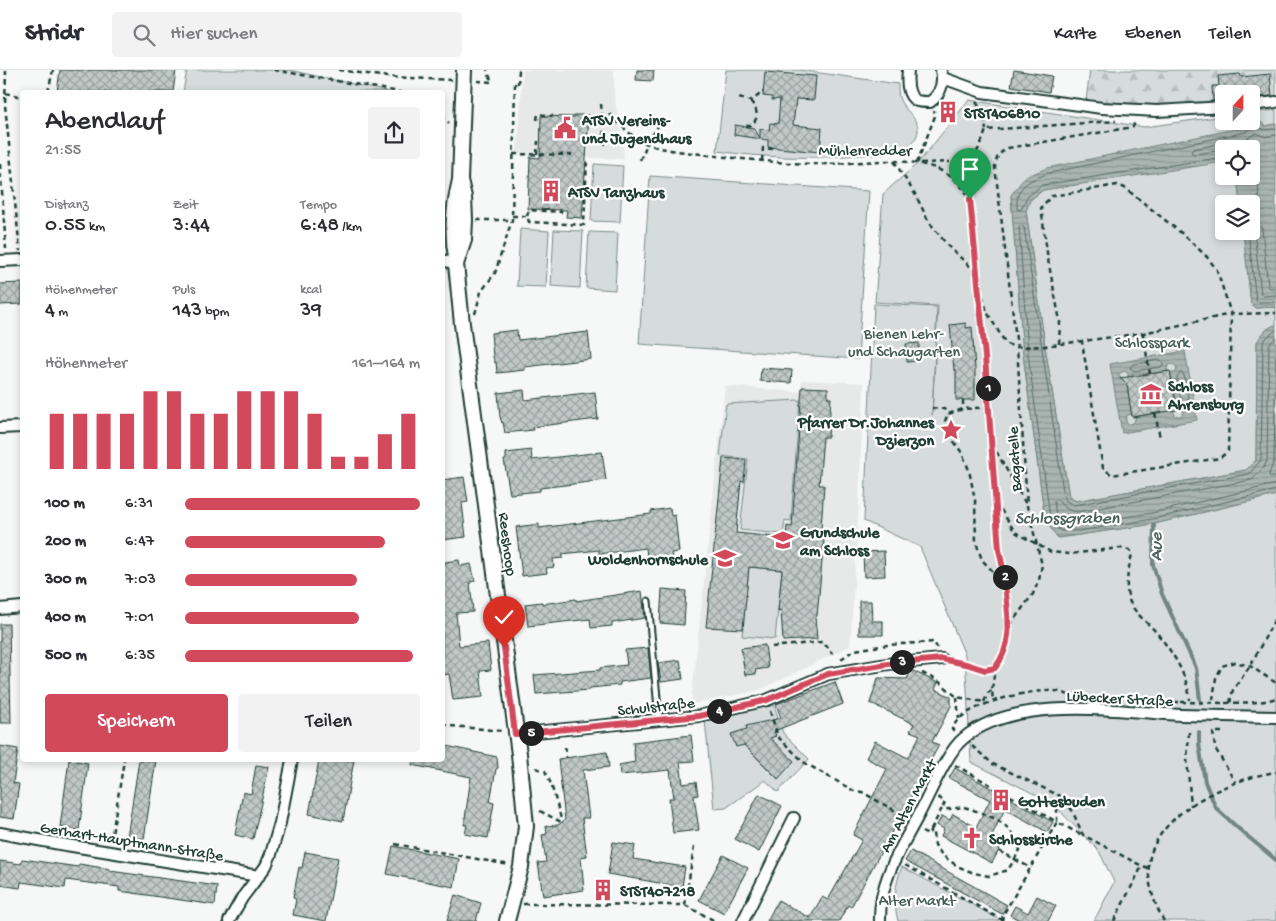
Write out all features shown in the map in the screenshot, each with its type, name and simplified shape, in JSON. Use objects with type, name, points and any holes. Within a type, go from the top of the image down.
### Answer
[{"type":"street","points":[[908,70],[908,89],[910,95],[917,101],[930,102],[936,98],[941,89],[942,74],[982,92],[1102,108],[1157,111],[1215,108]]},
{"type":"street","name":"Reeshoop","points":[[464,75],[460,180],[453,220],[454,244],[452,261],[489,520],[519,754],[526,826],[521,867],[507,921]]},
{"type":"street","points":[[1260,104],[1276,102]]},
{"type":"street","name":"Reeshoop","points":[[452,261],[464,240],[464,197],[460,180]]},
{"type":"street","points":[[4,261],[20,260]]},
{"type":"street","points":[[0,428],[20,428]]},
{"type":"street","points":[[0,609],[20,607]]},
{"type":"street","name":"Schulstraße","points":[[515,734],[699,716],[767,700],[828,674],[888,664],[942,659]]},
{"type":"street","name":"Lübecker Straße","points":[[990,721],[1004,716],[1040,710],[1075,709],[1181,715],[1276,717]]},
{"type":"street","name":"Lübecker Straße","points":[[1250,716],[1276,714]]},
{"type":"street","name":"Am Alten Markt","points":[[880,921],[881,896],[885,881],[894,860],[947,760],[963,738],[990,721]]},
{"type":"street","points":[[229,921],[242,898],[266,866],[271,854],[278,831],[292,762]]},
{"type":"street","points":[[743,921],[794,818]]},
{"type":"street","name":"Gerhart-Hauptmann-Straße","points":[[0,833],[259,876]]},
{"type":"lane","points":[[648,600],[659,720]]},
{"type":"path","points":[[6,70],[5,105],[20,242]]},
{"type":"path","points":[[48,90],[53,70]]},
{"type":"path","points":[[274,70],[389,90]]},
{"type":"path","points":[[340,70],[408,78],[464,75],[492,82],[487,70]]},
{"type":"path","points":[[462,324],[475,315],[481,292],[495,273],[512,220],[513,154],[519,70]]},
{"type":"path","points":[[750,101],[758,96],[760,92],[763,92]]},
{"type":"path","points":[[5,93],[20,97]]},
{"type":"path","points":[[739,98],[750,101],[756,108],[756,118],[752,125],[746,126]]},
{"type":"path","points":[[950,176],[966,166],[974,158],[980,149],[986,130],[983,112],[978,104],[972,100]]},
{"type":"path","points":[[600,104],[605,147]]},
{"type":"path","points":[[0,105],[5,105]]},
{"type":"path","points":[[537,120],[538,114],[553,116]]},
{"type":"path","name":"Mühlenredder","points":[[609,114],[647,144],[670,150],[762,161],[822,164],[894,161],[917,163],[950,176]]},
{"type":"path","points":[[935,116],[917,163],[950,162]]},
{"type":"path","name":"Bagatelle","points":[[1010,625],[1033,594],[1039,580],[1042,565],[1027,506],[1017,347],[995,167],[996,159],[1000,153],[1008,148],[1133,127],[1136,120],[1127,120]]},
{"type":"path","points":[[986,130],[1119,121]]},
{"type":"path","points":[[640,160],[658,126]]},
{"type":"path","points":[[537,155],[538,141]]},
{"type":"path","points":[[762,161],[763,148],[773,149]]},
{"type":"path","points":[[513,154],[572,155]]},
{"type":"path","points":[[561,210],[561,212],[529,210],[527,216],[529,222],[584,225],[587,159]]},
{"type":"path","points":[[894,161],[915,194],[929,222],[949,247],[976,272],[987,312],[1006,344],[1022,348],[1082,342],[1143,333],[1231,314],[1276,313]]},
{"type":"path","points":[[0,164],[4,261]]},
{"type":"path","name":"Bagatelle","points":[[950,176],[970,199],[989,407],[999,550],[1004,571],[1010,625],[1006,646],[1001,660],[995,668],[992,690],[993,701]]},
{"type":"path","points":[[1059,344],[1060,321],[1048,260],[1041,207],[1052,196],[1107,186],[1117,185],[1125,188],[1185,236],[1207,257],[1217,270],[1231,314],[1228,451],[1220,458],[1112,475],[1103,468],[1082,342]]},
{"type":"path","points":[[512,216],[527,216]]},
{"type":"path","points":[[465,220],[512,220]]},
{"type":"path","points":[[1143,333],[1150,374]]},
{"type":"path","points":[[963,400],[963,409]]},
{"type":"path","points":[[989,407],[963,409],[948,414],[945,421],[946,432],[962,453],[969,470],[975,500],[976,542],[982,560],[1005,584]]},
{"type":"path","points":[[932,408],[944,409],[948,414]]},
{"type":"path","points":[[1155,413],[1160,438]]},
{"type":"path","points":[[991,443],[1027,506]]},
{"type":"path","points":[[995,501],[1016,532],[1051,552],[1070,554],[1120,548],[1129,550],[1132,554],[1127,590],[1129,601],[1135,611],[1170,650],[1182,670],[1190,700]]},
{"type":"path","points":[[1230,703],[1234,690],[1250,666],[1276,617]]},
{"type":"path","points":[[772,647],[822,642],[830,649],[832,654]]},
{"type":"path","points":[[841,659],[854,650],[887,645],[934,642],[942,659],[985,670],[995,668]]},
{"type":"path","points":[[912,662],[915,670],[937,680],[957,697],[985,703],[988,693],[992,690]]},
{"type":"path","points":[[1213,700],[1216,678],[1222,666],[1234,662],[1250,666],[1276,683]]},
{"type":"path","points":[[957,697],[959,719]]},
{"type":"path","points":[[1181,702],[1254,703],[1276,698]]},
{"type":"path","points":[[772,718],[778,737],[805,763],[854,791],[862,792],[906,816]]},
{"type":"path","points":[[445,725],[502,731],[501,722]]},
{"type":"path","points":[[1189,732],[1187,759],[1190,806]]},
{"type":"path","points":[[1222,732],[1213,732],[1215,748],[1234,782]]},
{"type":"path","points":[[963,738],[993,764],[1060,796],[1072,810],[1083,835]]},
{"type":"path","points":[[565,747],[566,758]]},
{"type":"path","points":[[947,760],[1057,822],[1148,868]]},
{"type":"path","points":[[110,852],[124,762]]},
{"type":"path","points":[[536,768],[545,771],[551,784],[562,822],[540,811]]},
{"type":"path","points":[[1164,921],[1155,901],[1148,868],[1153,848],[1159,838],[1177,817],[1190,806],[1207,796],[1234,782],[1251,776],[1276,772]]},
{"type":"path","points":[[894,860],[1002,921],[1057,822],[1060,796]]},
{"type":"path","points":[[928,835],[945,802]]},
{"type":"path","points":[[932,828],[935,845],[942,855],[957,866],[974,873],[989,876],[1002,873],[1008,870],[1016,860],[1020,850],[1017,839],[1002,822],[982,812],[964,807],[941,810]]},
{"type":"path","points":[[395,844],[521,867]]},
{"type":"path","points":[[686,905],[694,847]]},
{"type":"path","points":[[999,851],[1031,868]]},
{"type":"path","points":[[1114,921],[1142,866]]},
{"type":"path","points":[[512,904],[686,905],[715,921]]},
{"type":"shaded area","points":[[523,70],[614,70],[614,95],[624,159],[517,155]]},
{"type":"shaded area","name":"Grundschule am Schloss","points":[[802,380],[864,383],[850,646],[760,690],[691,704],[725,386],[800,392]]},
{"type":"green space","points":[[187,70],[289,70],[380,90],[183,90]]},
{"type":"green space","points":[[726,70],[799,70],[898,84],[901,102],[916,121],[918,130],[916,138],[903,150],[883,154],[788,157],[717,151]]},
{"type":"green space","points":[[1090,70],[1276,70],[1276,100],[1260,101],[1260,85],[1215,85],[1215,104],[1155,106],[1086,101]]},
{"type":"green space","name":"Bienen Lehr- und Schaugarten","points":[[969,100],[1144,127],[1215,117],[1215,130],[1236,130],[1011,196],[1023,354],[1045,520],[1058,538],[1154,524],[1276,495],[1276,921],[1094,921],[1114,882],[1099,851],[1052,803],[971,762],[965,655],[920,547],[864,521],[874,304],[937,307],[932,415],[938,306],[875,302],[883,194],[919,162]]},
{"type":"green space","points":[[1276,110],[1276,124],[1265,126],[1260,121],[1260,112]]},
{"type":"green space","name":"Schlosspark","points":[[1215,162],[1215,185],[1238,185],[1239,195],[1215,195],[1215,240],[1244,240],[1251,304],[1255,308],[1276,307],[1276,325],[1265,331],[1257,342],[1256,460],[1246,470],[1076,501],[1069,497],[1026,211],[1030,200],[1043,190]]},
{"type":"green space","points":[[594,164],[623,166],[620,222],[591,221]]},
{"type":"green space","points":[[650,176],[869,191],[858,359],[639,344]]},
{"type":"green space","points":[[520,229],[549,231],[546,287],[517,286]]},
{"type":"green space","points":[[554,230],[583,231],[580,288],[551,286]]},
{"type":"green space","points":[[589,232],[618,233],[615,290],[586,288]]},
{"type":"green space","points":[[800,400],[791,521],[785,520],[783,534],[740,530],[748,459],[720,456],[726,404]]},
{"type":"green space","points":[[749,567],[782,570],[775,639],[742,636]]},
{"type":"green space","points":[[774,705],[783,733],[809,759],[778,792],[765,780],[726,808],[714,809],[705,720]]},
{"type":"green space","name":"Alter Markt","points":[[902,867],[999,919],[998,921],[898,921],[896,894]]},
{"type":"water","name":"Schlossgraben","points":[[1260,121],[1265,126],[1276,124],[1276,307],[1255,308],[1251,304],[1244,240],[1260,240],[1260,195],[1239,195],[1238,185],[1260,185],[1260,140],[1215,140],[1215,163],[1043,190],[1030,200],[1026,211],[1069,497],[1076,501],[1246,470],[1256,460],[1257,342],[1265,331],[1276,325],[1276,495],[1154,524],[1058,538],[1045,520],[1023,354],[1011,195],[1025,177],[1047,168],[1231,130],[1260,130]]},
{"type":"water","points":[[1185,351],[1197,420],[1122,433],[1110,364]],"holes":[[[1173,364],[1177,370],[1175,373],[1171,373],[1177,407],[1183,410],[1181,416],[1174,414],[1174,410],[1135,417],[1133,423],[1129,424],[1126,418],[1132,414],[1126,380],[1119,378],[1119,374],[1125,371],[1128,377],[1168,371],[1169,365]]]},
{"type":"building","points":[[60,70],[176,70],[173,90],[57,90]]},
{"type":"building","points":[[637,70],[654,70],[653,81],[636,80]]},
{"type":"building","points":[[1014,70],[1052,76],[1049,92],[1011,86]]},
{"type":"building","points":[[765,72],[816,76],[814,100],[796,99],[793,125],[822,128],[820,152],[768,147],[768,140],[734,135],[735,125],[754,128],[760,138],[760,129],[769,130],[770,123],[778,124],[780,99],[772,100],[772,97],[763,96]]},
{"type":"building","points":[[1240,74],[1241,77],[1270,74],[1272,96],[1260,97],[1260,85],[1219,85],[1218,76]]},
{"type":"building","points":[[1212,86],[1215,86],[1215,101],[1213,101]]},
{"type":"building","points":[[575,115],[589,115],[582,218],[566,217],[567,210],[528,209],[530,157],[540,158],[541,116],[575,117]]},
{"type":"building","points":[[20,283],[20,304],[0,305],[0,284]]},
{"type":"building","points":[[966,323],[966,328],[972,327],[975,400],[956,400],[956,370],[954,370],[950,325]]},
{"type":"building","points":[[517,330],[518,340],[588,332],[591,359],[525,367],[525,370],[497,373],[496,362],[493,357],[491,333]]},
{"type":"building","points":[[919,343],[919,361],[907,362],[906,344]]},
{"type":"building","points":[[761,368],[792,370],[791,383],[760,381]]},
{"type":"building","name":"Schloss Ahrensburg","points":[[1170,371],[1176,403],[1182,409],[1132,417],[1127,385],[1120,378]]},
{"type":"building","points":[[802,387],[828,388],[828,398],[831,398],[828,437],[823,437],[819,485],[824,485],[821,528],[825,529],[817,616],[815,617],[817,639],[783,641],[781,610],[778,611],[782,570],[749,567],[743,629],[706,627],[723,458],[746,460],[744,482],[741,481],[736,533],[786,538],[787,526],[792,527]]},
{"type":"building","points":[[524,390],[525,400],[595,392],[598,419],[532,427],[533,430],[505,433],[500,417],[498,393]]},
{"type":"building","points":[[531,450],[532,460],[602,452],[606,480],[540,488],[540,491],[510,494],[504,460],[506,460],[506,453]]},
{"type":"building","points":[[464,477],[468,502],[462,503],[466,537],[445,540],[445,480]]},
{"type":"building","points":[[670,508],[671,516],[675,515],[679,552],[671,553],[672,558],[655,560],[654,555],[647,556],[646,548],[599,554],[599,550],[562,554],[563,558],[553,559],[554,567],[546,568],[547,573],[522,576],[516,527],[539,524],[539,528],[651,514],[651,511]]},
{"type":"building","points":[[884,551],[885,576],[864,577],[863,552]]},
{"type":"building","points":[[459,560],[460,566],[471,564],[475,581],[470,582],[473,612],[456,613],[459,646],[488,643],[491,670],[480,671],[483,697],[453,700],[449,674],[445,675],[445,562]]},
{"type":"building","points":[[662,589],[686,591],[684,625],[660,623]]},
{"type":"building","points":[[642,591],[645,618],[612,623],[612,626],[591,628],[590,619],[528,626],[525,604],[542,602],[542,604],[576,599],[576,601]]},
{"type":"building","points":[[859,601],[871,601],[872,621],[883,621],[883,635],[859,635]]},
{"type":"building","points":[[0,624],[9,624],[11,723],[0,723]]},
{"type":"building","points":[[765,645],[768,668],[755,670],[756,674],[745,675],[741,648]]},
{"type":"building","points":[[648,648],[651,678],[620,682],[620,685],[590,688],[590,690],[536,694],[534,675],[600,670],[600,668],[627,665],[625,650]]},
{"type":"building","points":[[680,660],[683,679],[661,682],[658,663]]},
{"type":"building","points":[[911,670],[938,683],[935,689],[951,697],[951,706],[932,742],[939,745],[851,907],[848,905],[839,921],[767,921],[778,900],[810,918],[822,897],[828,900],[862,840],[853,835],[887,769],[866,758],[875,741],[908,758],[920,735],[910,731],[914,724],[870,703],[878,678],[907,679]]},
{"type":"building","points":[[835,682],[843,704],[774,731],[776,736],[770,738],[794,761],[778,779],[744,745],[736,747],[731,734],[747,729],[746,726],[781,718],[776,704]]},
{"type":"building","points":[[691,735],[694,761],[680,762],[683,784],[696,782],[698,795],[694,796],[699,830],[673,833],[669,798],[674,798],[670,770],[620,775],[619,765],[635,762],[633,742]]},
{"type":"building","points":[[0,746],[18,749],[13,783],[19,784],[14,819],[0,817]]},
{"type":"building","points":[[445,746],[497,757],[498,768],[496,769],[490,802],[494,803],[488,838],[465,834],[467,825],[464,825],[471,777],[412,765],[413,762],[445,762]]},
{"type":"building","points":[[607,752],[609,767],[583,770],[589,818],[582,818],[587,856],[581,857],[584,890],[543,896],[538,863],[546,862],[542,835],[547,834],[546,826],[558,825],[565,820],[558,759]]},
{"type":"building","points":[[69,762],[88,763],[79,830],[60,827]]},
{"type":"building","points":[[139,762],[156,762],[144,839],[127,837]]},
{"type":"building","points":[[319,762],[354,762],[343,821],[309,814]]},
{"type":"building","points":[[256,765],[269,767],[253,839],[235,835],[243,792],[251,794]]},
{"type":"building","points":[[955,768],[1053,822],[1047,832],[1005,809],[992,835],[1004,841],[992,863],[941,836],[944,829],[937,825],[942,816],[950,820],[953,814],[976,827],[990,800],[949,778]]},
{"type":"building","points":[[759,794],[782,806],[759,852],[735,839]]},
{"type":"building","points":[[613,842],[635,845],[633,859],[685,867],[682,887],[608,874]]},
{"type":"building","points":[[393,846],[459,859],[454,887],[387,874]]},
{"type":"building","points":[[911,851],[1007,905],[1002,914],[905,861]]},
{"type":"building","points":[[305,852],[338,858],[326,921],[293,915],[296,899],[293,898],[299,867],[302,868]]},
{"type":"building","points":[[723,855],[748,868],[724,913],[699,900]]},
{"type":"building","points":[[22,859],[78,867],[79,864],[110,869],[110,871],[217,886],[215,905],[119,891],[119,887],[66,880],[65,888],[21,882],[20,888],[0,885],[0,861],[21,864]]},
{"type":"building","points":[[455,895],[481,903],[476,921],[447,921]]},
{"type":"building","points":[[1037,896],[1056,906],[1048,921],[1021,921],[1010,915],[1015,906],[1028,913]]},
{"type":"waterway","name":"Aue","points":[[1154,524],[1153,565],[1162,594],[1196,668],[1200,700]]},
{"type":"waterway","name":"Aue","points":[[1199,732],[1205,782],[1216,808],[1276,860]]},
{"type":"place","name":"STST406810","points":[[948,112]]},
{"type":"place","name":"ATSV Vereins- und Jugendhaus","points":[[565,128]]},
{"type":"place","name":"ATSV Tanzhaus","points":[[551,191]]},
{"type":"place","name":"Schloss Ahrensburg","points":[[1151,394]]},
{"type":"place","name":"Pfarrer Dr.Johannes Dzierzon","points":[[951,430]]},
{"type":"place","name":"Grundschule am Schloss","points":[[783,540]]},
{"type":"place","name":"Woldenhornschule","points":[[725,558]]},
{"type":"place","name":"Gottesbuden","points":[[1001,800]]},
{"type":"place","name":"Schlosskirche","points":[[972,838]]},
{"type":"place","name":"STST407218","points":[[603,890]]},
{"type":"route","points":[[504,647],[515,734],[699,716],[767,700],[828,674],[888,664],[942,659],[985,670],[995,668],[1001,660],[1006,646],[1010,625],[1004,571],[999,550],[985,357],[970,199]]}]
